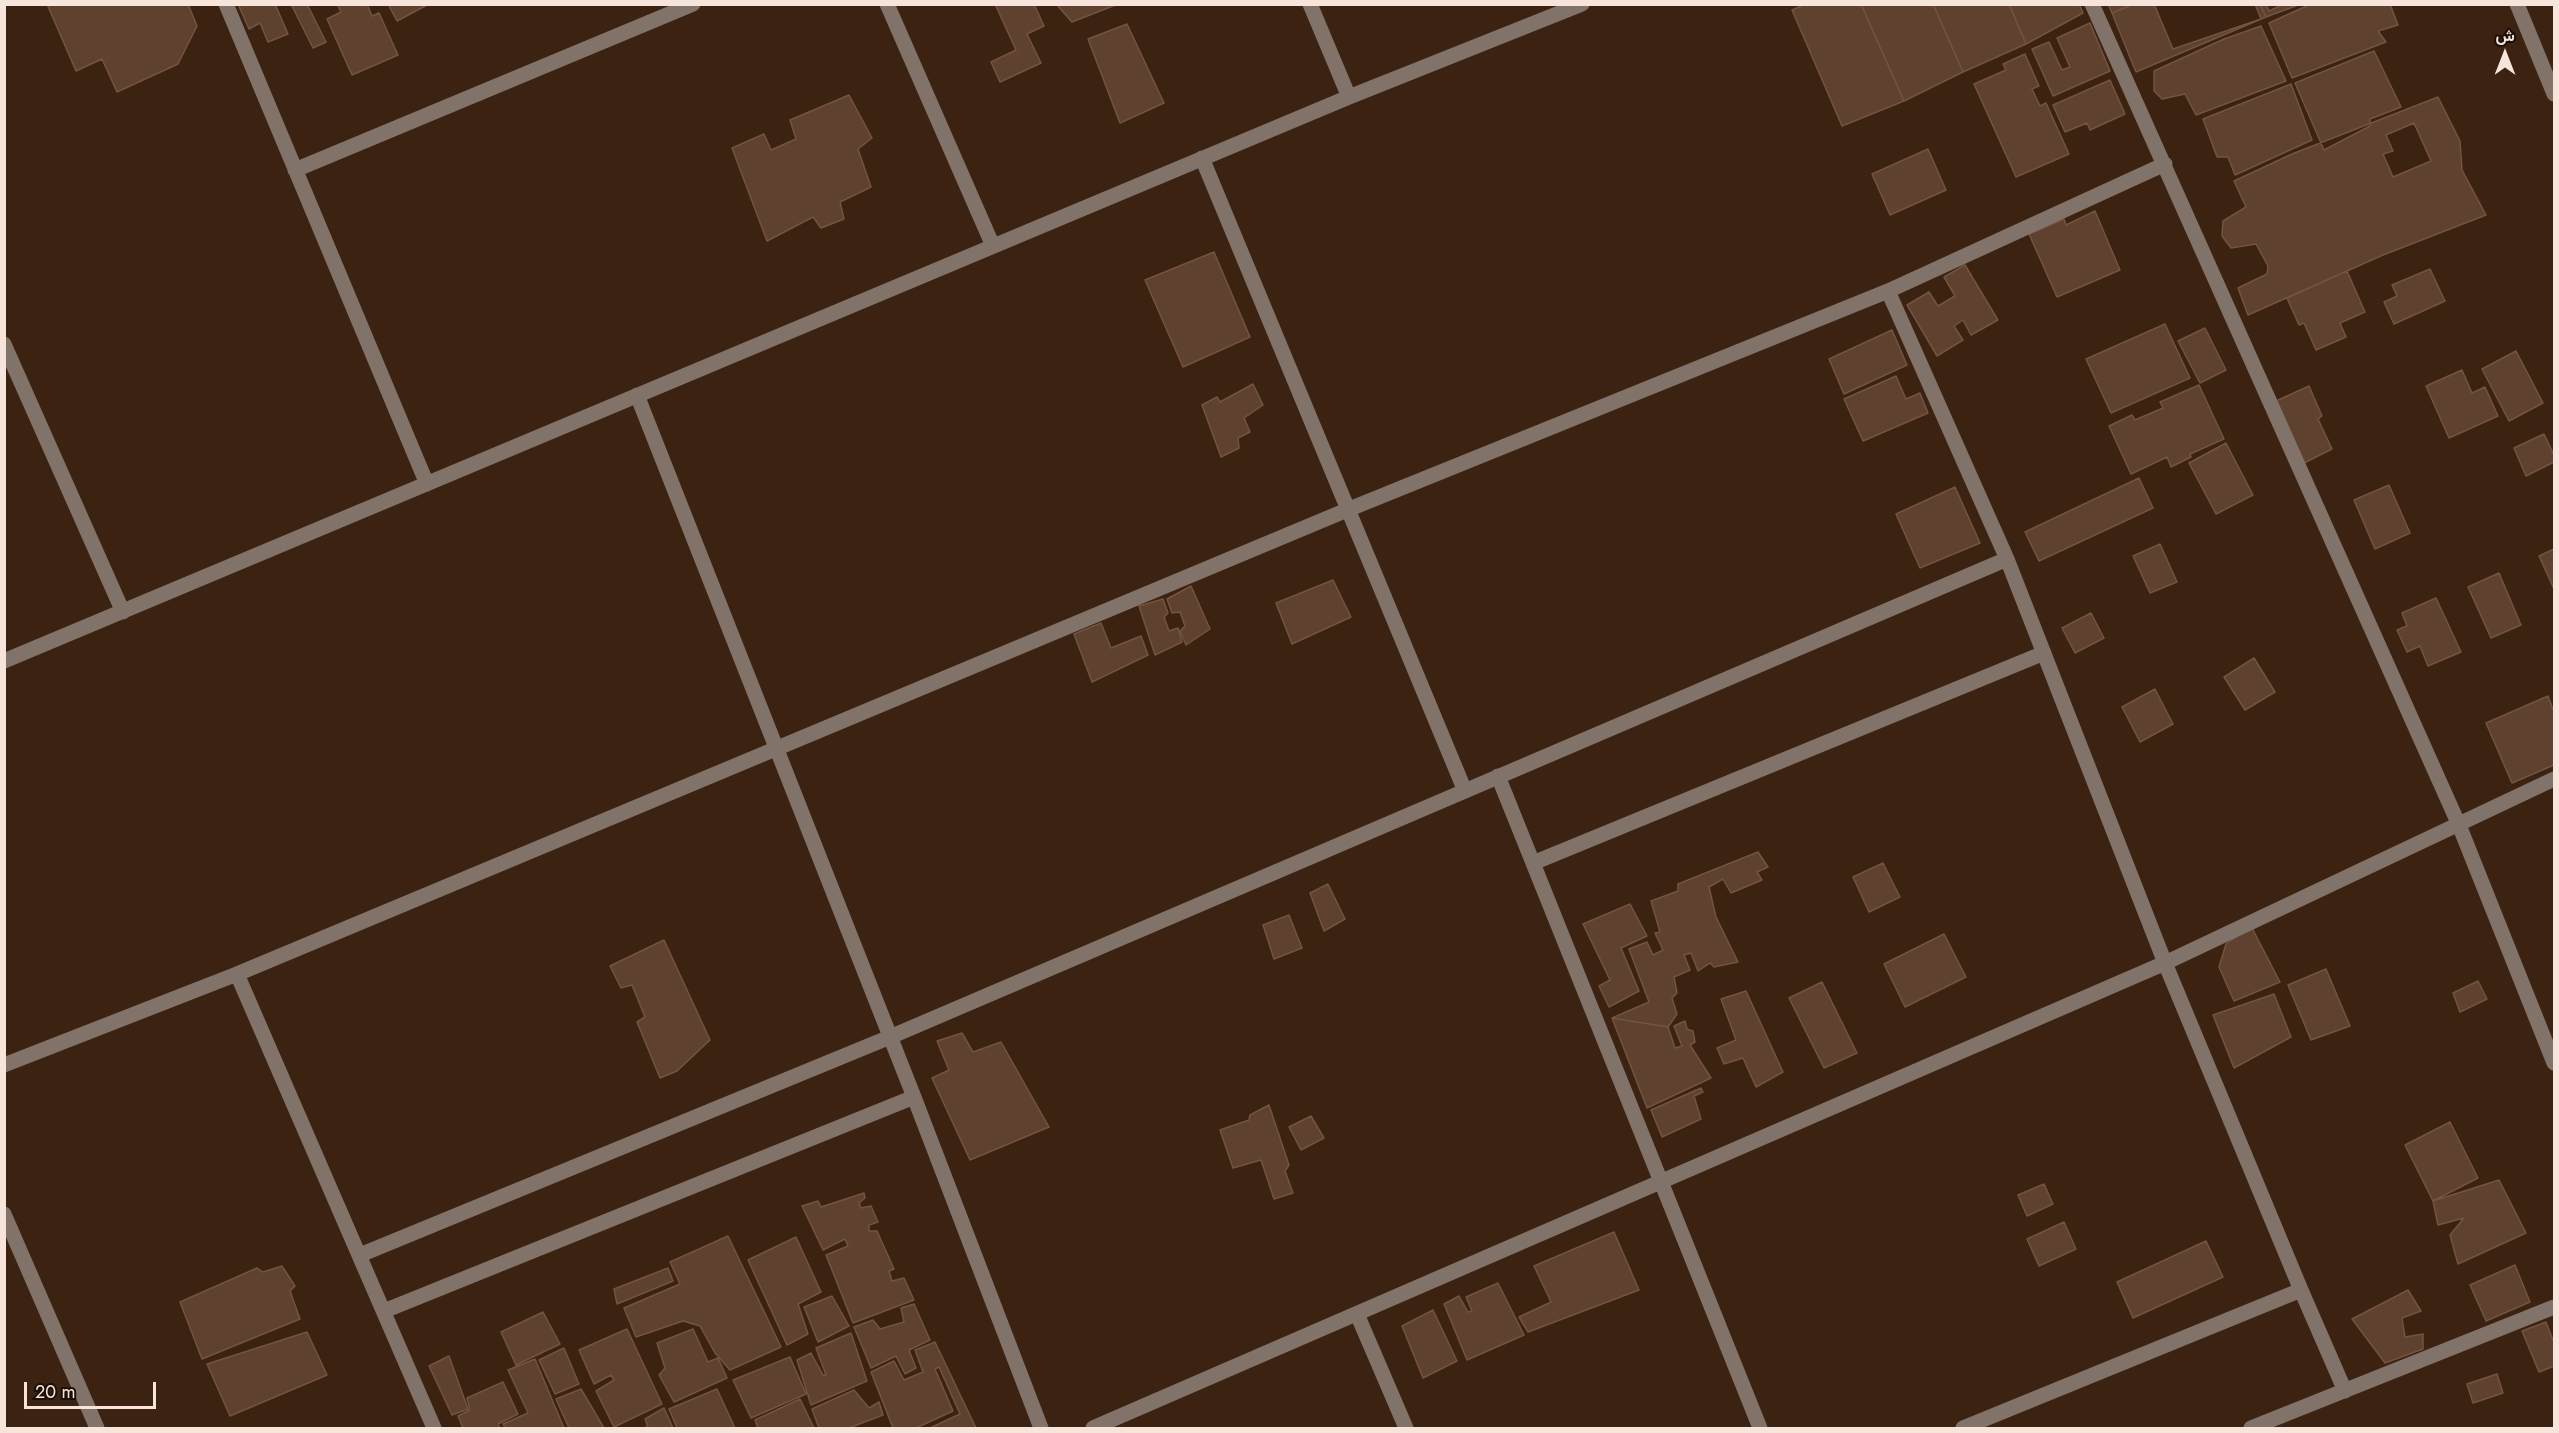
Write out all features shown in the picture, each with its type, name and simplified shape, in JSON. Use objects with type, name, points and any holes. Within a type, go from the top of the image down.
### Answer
[{"type":"street","points":[[226,4],[427,484]]},
{"type":"street","points":[[295,170],[693,4]]},
{"type":"street","points":[[887,4],[993,246]]},
{"type":"street","points":[[1310,4],[1349,97]]},
{"type":"street","points":[[4,661],[1202,158],[1582,4]]},
{"type":"street","points":[[2092,4],[2459,825],[2554,1063]]},
{"type":"street","points":[[2517,4],[2554,94]]},
{"type":"street","points":[[1202,158],[1465,791]]},
{"type":"street","points":[[4,1065],[237,974],[1347,510],[1888,291],[2165,164]]},
{"type":"street","points":[[1888,291],[2007,559],[2165,963],[2345,1391]]},
{"type":"street","points":[[4,344],[123,612]]},
{"type":"street","points":[[637,395],[914,1097],[1041,1428]]},
{"type":"street","points":[[360,1255],[890,1037],[2007,559]]},
{"type":"street","points":[[1533,863],[2044,653]]},
{"type":"street","points":[[1498,776],[1760,1428]]},
{"type":"street","points":[[1093,1428],[2165,963],[2554,779]]},
{"type":"street","points":[[237,974],[434,1428]]},
{"type":"street","points":[[384,1311],[914,1097]]},
{"type":"street","points":[[4,1214],[97,1428]]},
{"type":"street","points":[[1963,1428],[2301,1290]]},
{"type":"street","points":[[2251,1428],[2554,1307]]},
{"type":"street","points":[[1357,1314],[1406,1428]]},
{"type":"building","points":[[47,4],[188,4],[197,26],[178,64],[117,92],[102,59],[76,71]]},
{"type":"building","points":[[238,4],[275,4],[288,34],[268,42],[260,23],[249,29]]},
{"type":"building","points":[[291,4],[307,4],[326,42],[313,48]]},
{"type":"building","points":[[337,4],[367,4],[372,16],[379,13],[398,55],[352,75],[327,19],[341,12]]},
{"type":"building","points":[[388,4],[429,4],[397,21]]},
{"type":"building","points":[[995,4],[1034,4],[1044,26],[1027,34],[1041,63],[1000,82],[991,62],[1016,50]]},
{"type":"building","points":[[1056,4],[1118,4],[1072,22]]},
{"type":"building","points":[[1806,4],[1861,4],[1904,101],[1842,126],[1792,10]]},
{"type":"building","points":[[1861,4],[1933,4],[1963,72],[1904,101]]},
{"type":"building","points":[[1933,4],[2009,4],[2026,44],[1963,72]]},
{"type":"building","points":[[2009,4],[2079,4],[2083,13],[2026,44]]},
{"type":"building","points":[[2108,4],[2134,4],[2112,13]]},
{"type":"building","points":[[2134,4],[2260,4],[2266,17],[2136,72],[2112,13]]},
{"type":"building","points":[[2154,4],[2255,4],[2261,19],[2173,49]]},
{"type":"building","points":[[2260,4],[2301,4],[2266,17]]},
{"type":"building","points":[[2266,4],[2284,4],[2269,11]]},
{"type":"building","points":[[2311,4],[2390,4],[2398,25],[2378,31],[2386,42],[2292,78],[2269,23]]},
{"type":"building","points":[[2090,23],[2110,71],[2053,96],[2032,49],[2049,42],[2062,70],[2070,67],[2057,38]]},
{"type":"building","points":[[1127,24],[1164,103],[1120,123],[1088,39]]},
{"type":"building","points":[[2261,26],[2286,81],[2196,115],[2185,94],[2162,99],[2154,91],[2154,71],[2224,39]]},
{"type":"building","points":[[2374,51],[2401,107],[2370,119],[2370,126],[2324,150],[2295,83]]},
{"type":"building","points":[[2025,54],[2039,86],[2032,89],[2040,106],[2046,103],[2069,154],[2016,177],[1974,84],[2006,70],[2003,64]]},
{"type":"building","points":[[2110,80],[2125,114],[2090,130],[2087,123],[2065,132],[2053,105]]},
{"type":"building","points":[[2291,84],[2312,140],[2235,175],[2228,157],[2217,157],[2203,119]]},
{"type":"building","points":[[849,95],[872,138],[858,149],[871,187],[840,202],[844,219],[821,228],[813,217],[767,241],[732,148],[764,134],[771,150],[796,139],[790,120]]},
{"type":"building","points":[[2438,97],[2460,141],[2462,170],[2486,215],[2383,255],[2248,315],[2238,288],[2267,274],[2268,266],[2256,244],[2231,248],[2222,236],[2223,221],[2246,207],[2234,181],[2292,154]]},
{"type":"building","points":[[2414,123],[2431,161],[2393,177],[2383,154],[2393,151],[2386,135]]},
{"type":"building","points":[[1928,149],[1946,190],[1890,215],[1872,174]]},
{"type":"building","points":[[2095,211],[2120,270],[2057,297],[2029,234],[2064,219],[2066,225]]},
{"type":"building","points":[[1214,252],[1250,337],[1183,367],[1145,280]]},
{"type":"building","points":[[1965,265],[1998,320],[1971,335],[1963,320],[1954,326],[1963,340],[1937,356],[1907,305],[1929,292],[1938,306],[1955,296],[1944,277]]},
{"type":"building","points":[[2430,269],[2445,301],[2394,324],[2384,302],[2397,296],[2392,285]]},
{"type":"building","points":[[2347,271],[2365,312],[2340,323],[2346,337],[2316,350],[2304,323],[2299,325],[2287,298]]},
{"type":"building","points":[[2165,324],[2190,378],[2111,413],[2086,359]]},
{"type":"building","points":[[2205,328],[2226,370],[2200,383],[2178,341]]},
{"type":"building","points":[[1892,330],[1907,365],[1844,394],[1829,359]]},
{"type":"building","points":[[2516,351],[2543,403],[2509,421],[2482,369]]},
{"type":"building","points":[[2462,370],[2472,393],[2485,387],[2498,416],[2449,438],[2426,386]]},
{"type":"building","points":[[1896,376],[1906,399],[1920,393],[1928,413],[1863,441],[1844,399]]},
{"type":"building","points":[[1253,384],[1263,405],[1244,418],[1250,432],[1238,438],[1239,448],[1221,457],[1202,405],[1217,397],[1220,402]]},
{"type":"building","points":[[2199,385],[2224,439],[2190,454],[2191,457],[2171,467],[2167,457],[2131,474],[2109,426],[2132,415],[2135,420],[2163,408],[2160,402]]},
{"type":"building","points":[[2309,386],[2322,416],[2318,419],[2332,449],[2302,464],[2274,402]]},
{"type":"building","points":[[2544,434],[2554,455],[2554,462],[2526,476],[2514,448]]},
{"type":"building","points":[[2226,443],[2253,495],[2216,514],[2189,463]]},
{"type":"building","points":[[2139,478],[2153,508],[2039,561],[2025,532]]},
{"type":"building","points":[[2389,485],[2410,533],[2375,549],[2354,500]]},
{"type":"building","points":[[1955,487],[1980,543],[1920,568],[1896,514]]},
{"type":"building","points":[[2160,544],[2177,582],[2150,593],[2133,556]]},
{"type":"building","points":[[2554,549],[2554,589],[2539,556]]},
{"type":"building","points":[[2499,573],[2521,625],[2491,638],[2468,587]]},
{"type":"building","points":[[1333,580],[1351,617],[1292,644],[1276,603]]},
{"type":"building","points":[[1191,586],[1210,629],[1186,645],[1180,631],[1185,626],[1180,612],[1172,613],[1167,599]]},
{"type":"building","points":[[2436,598],[2461,652],[2428,666],[2420,646],[2407,652],[2397,630],[2407,626],[2402,613]]},
{"type":"building","points":[[1163,599],[1168,613],[1164,617],[1169,631],[1178,628],[1182,642],[1155,655],[1139,606]]},
{"type":"building","points":[[2091,613],[2104,638],[2075,653],[2062,628]]},
{"type":"building","points":[[1101,623],[1111,648],[1141,636],[1148,655],[1092,682],[1074,634]]},
{"type":"building","points":[[2254,658],[2275,692],[2245,710],[2224,677]]},
{"type":"building","points":[[2155,689],[2173,724],[2140,742],[2122,707]]},
{"type":"building","points":[[2548,696],[2554,712],[2554,765],[2512,783],[2486,723]]},
{"type":"building","points":[[1758,852],[1768,867],[1757,872],[1762,880],[1731,893],[1723,879],[1709,887],[1716,917],[1738,962],[1714,967],[1710,963],[1698,971],[1691,953],[1684,955],[1690,970],[1674,977],[1677,993],[1672,998],[1677,1014],[1668,1027],[1612,1018],[1649,1002],[1629,949],[1647,942],[1653,955],[1663,950],[1655,933],[1660,932],[1651,901],[1678,891],[1678,884]]},
{"type":"building","points":[[1883,863],[1900,897],[1869,912],[1853,877]]},
{"type":"building","points":[[1328,884],[1345,919],[1324,931],[1310,893]]},
{"type":"building","points":[[1630,904],[1647,936],[1621,948],[1639,991],[1609,1007],[1599,986],[1610,980],[1583,924]]},
{"type":"building","points":[[1289,915],[1302,948],[1274,959],[1263,925]]},
{"type":"building","points":[[2251,926],[2280,982],[2234,1001],[2219,967],[2226,944]]},
{"type":"building","points":[[1944,934],[1966,977],[1905,1007],[1884,964]]},
{"type":"building","points":[[664,940],[710,1040],[677,1071],[660,1078],[637,1022],[645,1017],[632,985],[621,988],[610,966]]},
{"type":"building","points":[[2326,969],[2350,1026],[2311,1040],[2288,985]]},
{"type":"building","points":[[2478,981],[2487,999],[2460,1012],[2453,993]]},
{"type":"building","points":[[1822,982],[1857,1053],[1824,1068],[1789,998]]},
{"type":"building","points":[[1746,991],[1783,1072],[1756,1087],[1743,1058],[1724,1064],[1717,1048],[1736,1040],[1721,999]]},
{"type":"building","points":[[2274,994],[2291,1037],[2234,1068],[2213,1015]]},
{"type":"building","points":[[1612,1018],[1668,1027],[1675,1048],[1682,1046],[1674,1026],[1685,1021],[1687,1029],[1693,1031],[1695,1042],[1690,1045],[1711,1078],[1647,1108]]},
{"type":"building","points":[[962,1033],[973,1052],[1001,1042],[1049,1127],[970,1160],[932,1078],[949,1070],[937,1041]]},
{"type":"building","points":[[1701,1088],[1703,1092],[1694,1096],[1701,1119],[1662,1137],[1651,1110]]},
{"type":"building","points":[[1269,1105],[1289,1165],[1285,1171],[1293,1193],[1274,1199],[1261,1160],[1233,1168],[1220,1130],[1249,1120],[1250,1115]]},
{"type":"building","points":[[1311,1116],[1324,1138],[1301,1150],[1289,1127]]},
{"type":"building","points":[[2450,1122],[2478,1178],[2433,1201],[2405,1145]]},
{"type":"building","points":[[2499,1180],[2526,1233],[2458,1264],[2450,1235],[2464,1218],[2438,1225],[2433,1201]]},
{"type":"building","points":[[2044,1184],[2053,1204],[2027,1216],[2018,1195]]},
{"type":"building","points":[[864,1193],[865,1198],[859,1203],[861,1208],[871,1206],[878,1222],[869,1225],[869,1231],[877,1231],[894,1269],[889,1271],[892,1281],[904,1278],[914,1300],[853,1323],[826,1255],[848,1246],[845,1239],[823,1250],[802,1206],[818,1201],[821,1207]]},
{"type":"building","points":[[2064,1222],[2076,1249],[2039,1266],[2027,1239]]},
{"type":"building","points":[[1614,1232],[1639,1290],[1528,1332],[1519,1317],[1551,1302],[1534,1266]]},
{"type":"building","points":[[728,1236],[781,1347],[730,1370],[715,1353],[700,1326],[683,1321],[636,1337],[624,1308],[680,1284],[670,1262]]},
{"type":"building","points":[[796,1237],[821,1292],[798,1304],[808,1334],[787,1345],[748,1260]]},
{"type":"building","points":[[2206,1241],[2223,1277],[2133,1318],[2117,1282]]},
{"type":"building","points":[[2515,1265],[2530,1302],[2486,1321],[2470,1285]]},
{"type":"building","points":[[282,1266],[295,1286],[290,1291],[300,1319],[202,1359],[180,1302],[257,1268],[263,1272]]},
{"type":"building","points":[[668,1268],[673,1281],[617,1304],[614,1289]]},
{"type":"building","points":[[1498,1283],[1524,1335],[1467,1360],[1444,1304],[1459,1296],[1468,1312],[1472,1311],[1466,1297]]},
{"type":"building","points":[[2408,1290],[2421,1311],[2402,1318],[2405,1337],[2423,1334],[2423,1349],[2385,1363],[2352,1319]]},
{"type":"building","points":[[832,1296],[849,1326],[818,1342],[804,1307]]},
{"type":"building","points":[[914,1304],[930,1340],[909,1350],[916,1368],[905,1374],[896,1356],[871,1368],[854,1327],[873,1320],[880,1329],[904,1322],[901,1308]]},
{"type":"building","points":[[1433,1310],[1457,1361],[1423,1378],[1402,1326]]},
{"type":"building","points":[[543,1312],[560,1344],[516,1365],[501,1332]]},
{"type":"building","points":[[2546,1322],[2554,1343],[2554,1366],[2539,1372],[2522,1331]]},
{"type":"building","points":[[627,1329],[662,1404],[614,1427],[596,1391],[614,1380],[611,1375],[594,1384],[579,1350]]},
{"type":"building","points":[[693,1329],[708,1362],[718,1358],[727,1378],[674,1402],[659,1375],[665,1368],[657,1343]]},
{"type":"building","points":[[307,1332],[327,1375],[230,1416],[207,1364]]},
{"type":"building","points":[[851,1333],[867,1381],[811,1405],[797,1360],[811,1353],[823,1375],[826,1375],[816,1348]]},
{"type":"building","points":[[935,1342],[976,1428],[930,1428],[960,1414],[939,1367],[935,1369],[953,1411],[916,1428],[893,1428],[871,1372],[894,1361],[904,1380],[923,1372],[915,1350]]},
{"type":"building","points":[[564,1348],[579,1384],[555,1394],[539,1360]]},
{"type":"building","points":[[449,1356],[468,1409],[452,1415],[429,1366]]},
{"type":"building","points":[[790,1357],[806,1394],[751,1418],[733,1380]]},
{"type":"building","points":[[535,1359],[564,1428],[505,1428],[503,1424],[528,1413],[508,1370]]},
{"type":"building","points":[[2497,1374],[2503,1393],[2473,1403],[2467,1384]]},
{"type":"building","points":[[503,1382],[518,1414],[498,1424],[500,1428],[463,1428],[458,1416],[470,1410],[467,1398]]},
{"type":"building","points":[[581,1389],[604,1428],[569,1428],[556,1399]]},
{"type":"building","points":[[717,1389],[735,1428],[677,1428],[669,1409]]},
{"type":"building","points":[[854,1390],[869,1408],[879,1402],[883,1415],[849,1428],[819,1428],[812,1409]]},
{"type":"building","points":[[800,1399],[814,1428],[758,1428],[755,1420]]},
{"type":"building","points":[[664,1408],[673,1428],[642,1428],[648,1427],[645,1419]]}]
